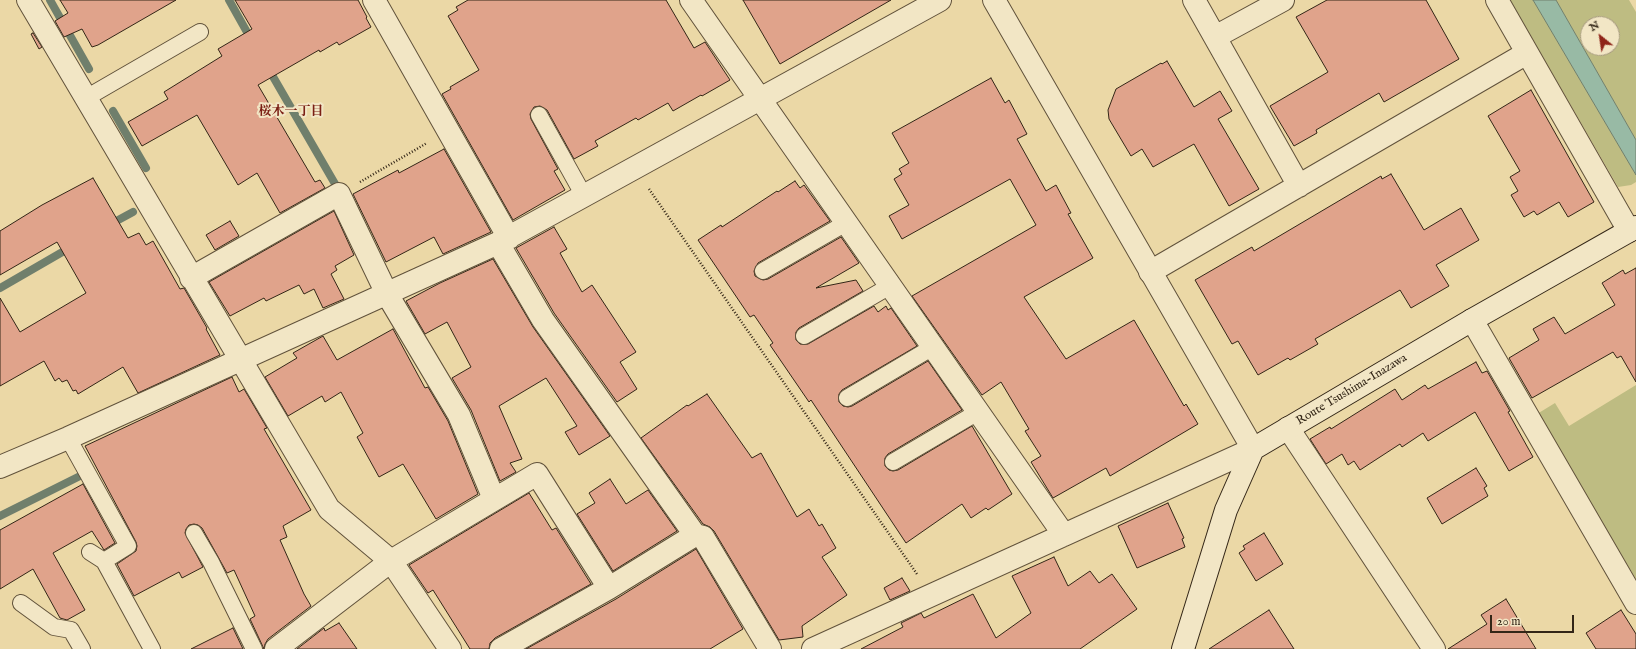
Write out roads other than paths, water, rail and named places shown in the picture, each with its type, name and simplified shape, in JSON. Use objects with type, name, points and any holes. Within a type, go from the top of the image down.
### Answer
[{"type":"street","points":[[28,0],[191,278],[329,509],[391,561],[450,649]]},
{"type":"street","points":[[374,0],[448,131],[543,320],[695,535],[703,537],[770,649]]},
{"type":"street","points":[[691,0],[1064,535]]},
{"type":"street","points":[[0,466],[68,438],[503,241],[940,0]]},
{"type":"street","points":[[994,0],[1253,449],[1226,510],[1183,649]]},
{"type":"street","points":[[1194,0],[1299,186]]},
{"type":"street","points":[[1215,38],[1283,0]]},
{"type":"street","points":[[1497,0],[1632,229]]},
{"type":"street","points":[[1150,272],[1527,53]]},
{"type":"street","points":[[191,278],[339,194],[387,294],[459,415],[494,499]]},
{"type":"street","name":"Route Tsushima-Inazawa","points":[[813,649],[1253,449],[1472,320],[1632,229]]},
{"type":"street","points":[[1472,320],[1636,603]]},
{"type":"street","points":[[1288,428],[1434,649]]},
{"type":"street","points":[[277,649],[391,561],[537,474],[609,588]]},
{"type":"street","points":[[501,649],[609,588],[695,535]]},
{"type":"lane","points":[[86,98],[200,32]]},
{"type":"lane","points":[[539,115],[584,196]]},
{"type":"lane","points":[[763,271],[846,223]]},
{"type":"lane","points":[[804,336],[890,286]]},
{"type":"lane","points":[[847,398],[933,348]]},
{"type":"lane","points":[[893,462],[978,412]]},
{"type":"lane","points":[[68,438],[128,546],[104,561]]},
{"type":"lane","points":[[194,533],[211,562],[254,649]]},
{"type":"lane","points":[[90,552],[104,561],[152,649]]},
{"type":"lane","points":[[21,603],[54,627],[71,630],[82,649]]},
{"type":"waterway","points":[[50,0],[89,69]]},
{"type":"waterway","points":[[229,0],[252,41]]},
{"type":"waterway","points":[[268,68],[338,189]]},
{"type":"waterway","points":[[113,111],[146,168]]},
{"type":"waterway","points":[[109,225],[133,212]]},
{"type":"waterway","points":[[0,288],[71,247]]},
{"type":"waterway","points":[[0,516],[82,475]]},
{"type":"district","name":"桜木一丁目","points":[[291,112]]}]
